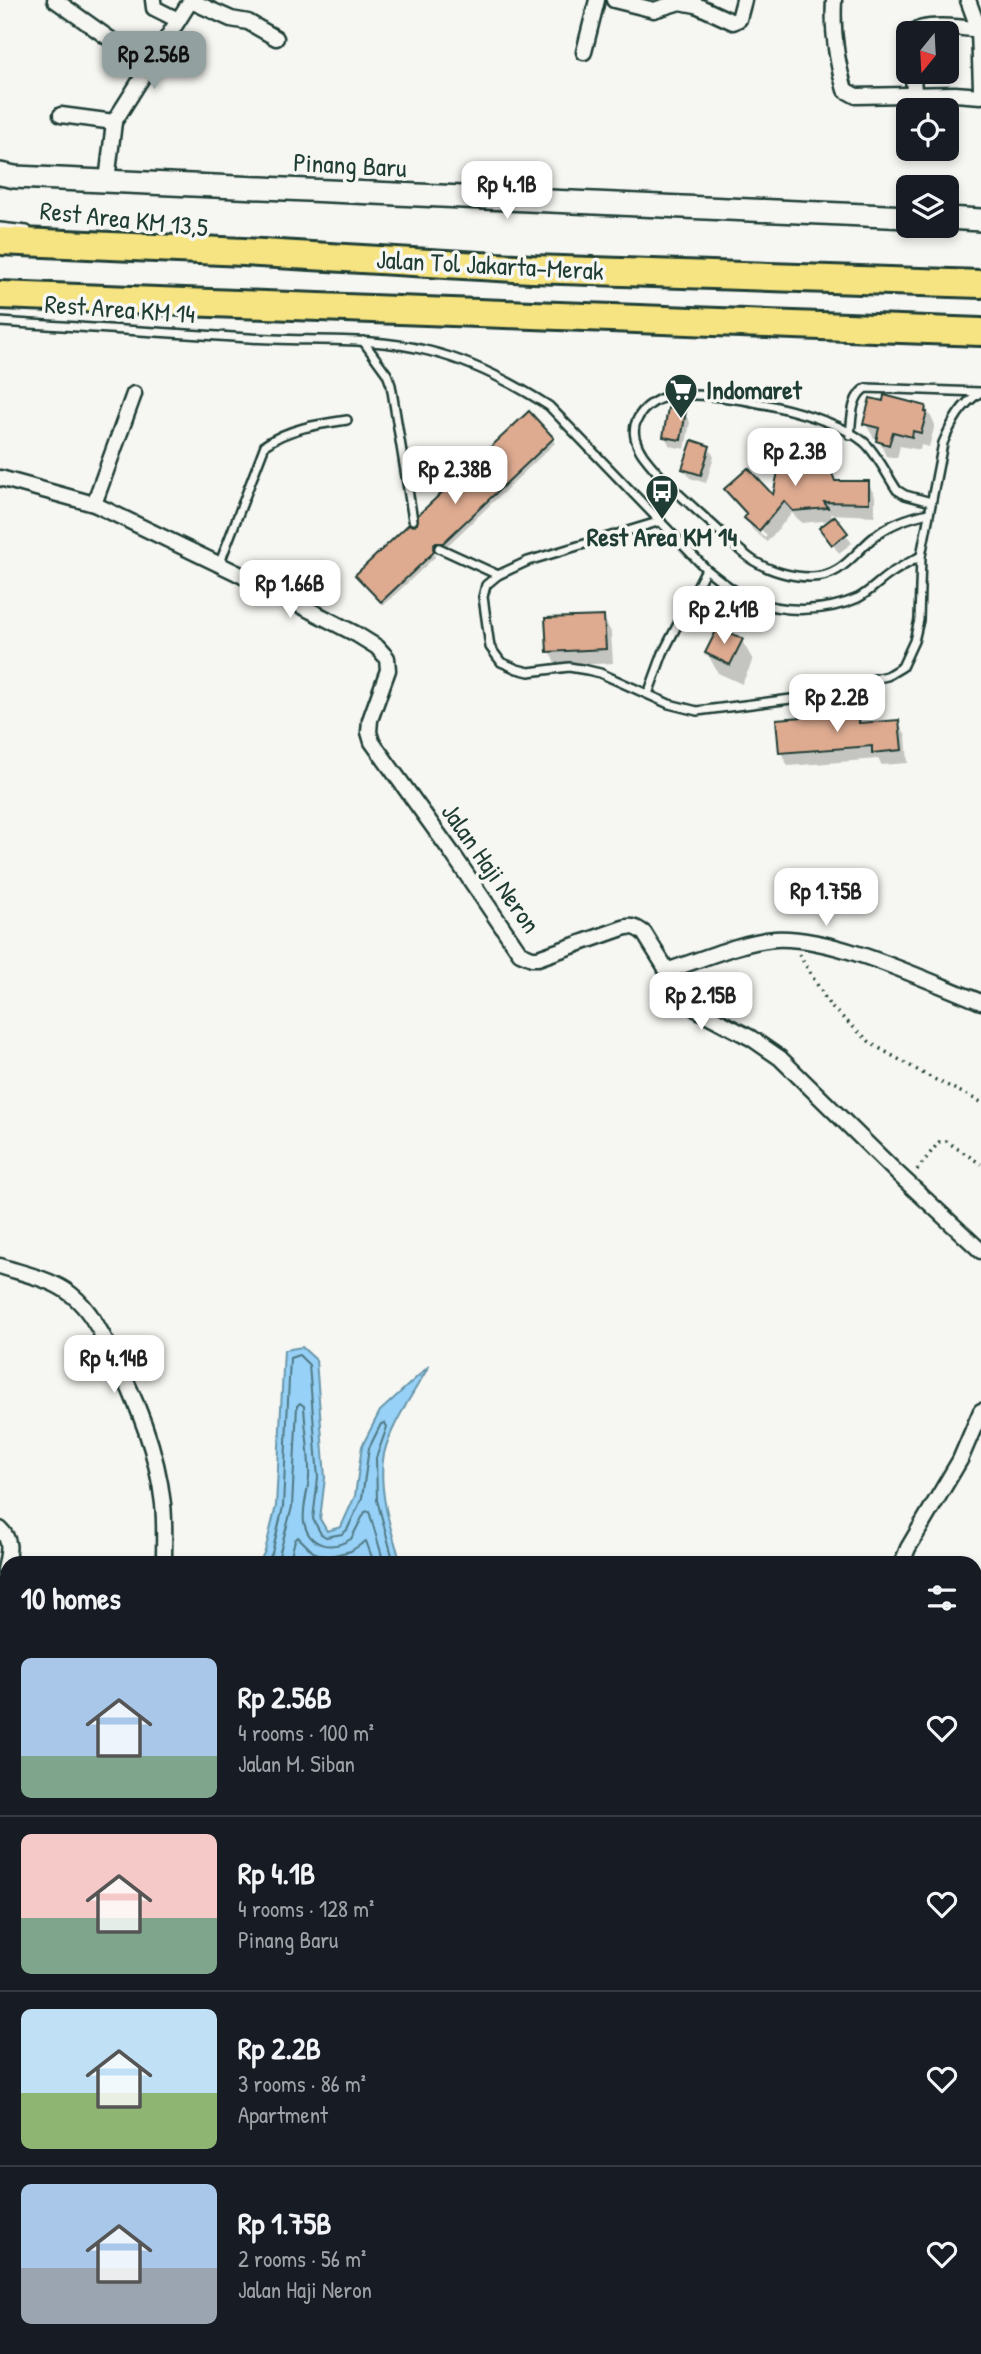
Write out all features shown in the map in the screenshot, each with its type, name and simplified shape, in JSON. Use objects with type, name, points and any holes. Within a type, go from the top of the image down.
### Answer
[{"type":"highway","name":"Jalan Tol Jakarta–Merak","points":[[0,241],[532,269],[981,284]]},
{"type":"highway","name":"Jalan Tol Jakarta–Merak","points":[[0,295],[981,332]]},
{"type":"main road","name":"Pinang Baru","points":[[0,174],[15,177],[896,216]]},
{"type":"main road","points":[[959,219],[981,220]]},
{"type":"street","points":[[55,0],[148,66]]},
{"type":"street","points":[[153,0],[155,8],[178,20]]},
{"type":"street","points":[[107,181],[114,122],[191,0],[231,19],[248,22],[276,38]]},
{"type":"street","points":[[584,52],[597,0]]},
{"type":"street","points":[[614,0],[654,10],[680,2],[696,5],[733,22],[739,19],[744,0]]},
{"type":"street","points":[[834,0],[832,26],[835,57],[845,90],[856,96],[981,96]]},
{"type":"street","points":[[968,0],[980,30],[981,88]]},
{"type":"street","points":[[959,26],[980,30]]},
{"type":"street","points":[[914,84],[914,95]]},
{"type":"street","points":[[61,115],[114,122]]},
{"type":"street","points":[[94,504],[134,394]]},
{"type":"street","name":"Jalan Haji Neron","points":[[0,478],[94,504],[356,634],[377,647],[387,658],[388,670],[370,720],[369,732],[372,741],[461,865],[513,946],[526,957],[538,958],[631,926],[645,933],[685,999],[696,1009],[751,1038],[780,1058],[907,1183],[981,1251]]},
{"type":"street","points":[[666,971],[748,945],[774,939],[791,940],[856,954],[981,1002]]},
{"type":"street","points":[[0,1266],[51,1283],[66,1291],[95,1321],[136,1400],[153,1447],[163,1504],[164,1556]]},
{"type":"street","points":[[905,1556],[960,1460],[981,1411]]},
{"type":"street","points":[[0,1529],[7,1536],[7,1556]]},
{"type":"lane","name":"Rest Area KM 13,5","points":[[0,227],[41,231]]},
{"type":"lane","name":"Rest Area KM 13,5","points":[[95,237],[244,252]]},
{"type":"lane","name":"Rest Area KM 14","points":[[0,322],[278,340],[363,341],[429,351],[481,370],[549,406],[706,569],[733,589],[753,600],[773,606],[820,608],[842,604],[860,596],[921,555]]},
{"type":"lane","points":[[363,341],[387,374],[391,385],[413,520]]},
{"type":"lane","points":[[850,435],[856,397],[866,388],[981,392]]},
{"type":"lane","points":[[661,521],[528,561],[498,575],[485,588],[483,597],[490,646],[501,662],[517,669],[535,672],[576,668],[600,673],[686,710],[697,711],[791,699],[887,676],[902,667],[914,641],[919,620],[921,555],[943,443],[950,426],[968,400],[981,392]]},
{"type":"lane","points":[[928,513],[880,532],[833,574],[811,578],[785,574],[755,562],[677,492],[642,454],[634,436],[636,420],[650,404],[673,395],[768,405],[819,418],[865,443],[897,490],[930,502]]},
{"type":"lane","points":[[219,565],[265,445],[273,439],[309,426],[347,420]]},
{"type":"lane","points":[[439,548],[498,575]]},
{"type":"lane","points":[[648,694],[663,653],[706,569]]},
{"type":"path","points":[[791,940],[830,1006],[872,1044],[981,1102]]},
{"type":"path","points":[[907,1183],[939,1142],[946,1141],[981,1164]]},
{"type":"water","points":[[302,1347],[316,1360],[325,1478],[320,1519],[327,1531],[341,1527],[355,1496],[362,1446],[380,1411],[429,1366],[389,1437],[383,1460],[384,1499],[399,1556],[262,1556],[276,1506],[284,1350]]},
{"type":"building","points":[[884,395],[926,406],[921,433],[913,431],[912,437],[893,432],[889,445],[876,441],[879,428],[863,424],[870,398],[883,401]]},
{"type":"building","points":[[668,408],[686,411],[681,440],[663,437]]},
{"type":"building","points":[[529,411],[554,438],[443,543],[435,543],[434,552],[381,602],[355,575],[409,524],[417,524],[418,515]]},
{"type":"building","points":[[692,440],[710,446],[701,475],[682,469]]},
{"type":"building","points":[[799,448],[825,455],[835,481],[869,481],[869,503],[824,502],[828,508],[793,511],[784,501],[759,531],[744,518],[747,514],[724,489],[748,468],[773,495],[780,462]]},
{"type":"building","points":[[835,516],[848,533],[832,545],[819,528]]},
{"type":"building","points":[[604,616],[606,649],[547,652],[545,618]]},
{"type":"building","points":[[718,627],[743,639],[730,665],[705,653]]},
{"type":"building","points":[[859,713],[859,723],[899,720],[902,750],[872,753],[872,746],[779,753],[776,719]]},
{"type":"place","name":"Indomaret","points":[[681,420]]},
{"type":"place","name":"Rest Area KM 14","points":[[662,521]]}]
